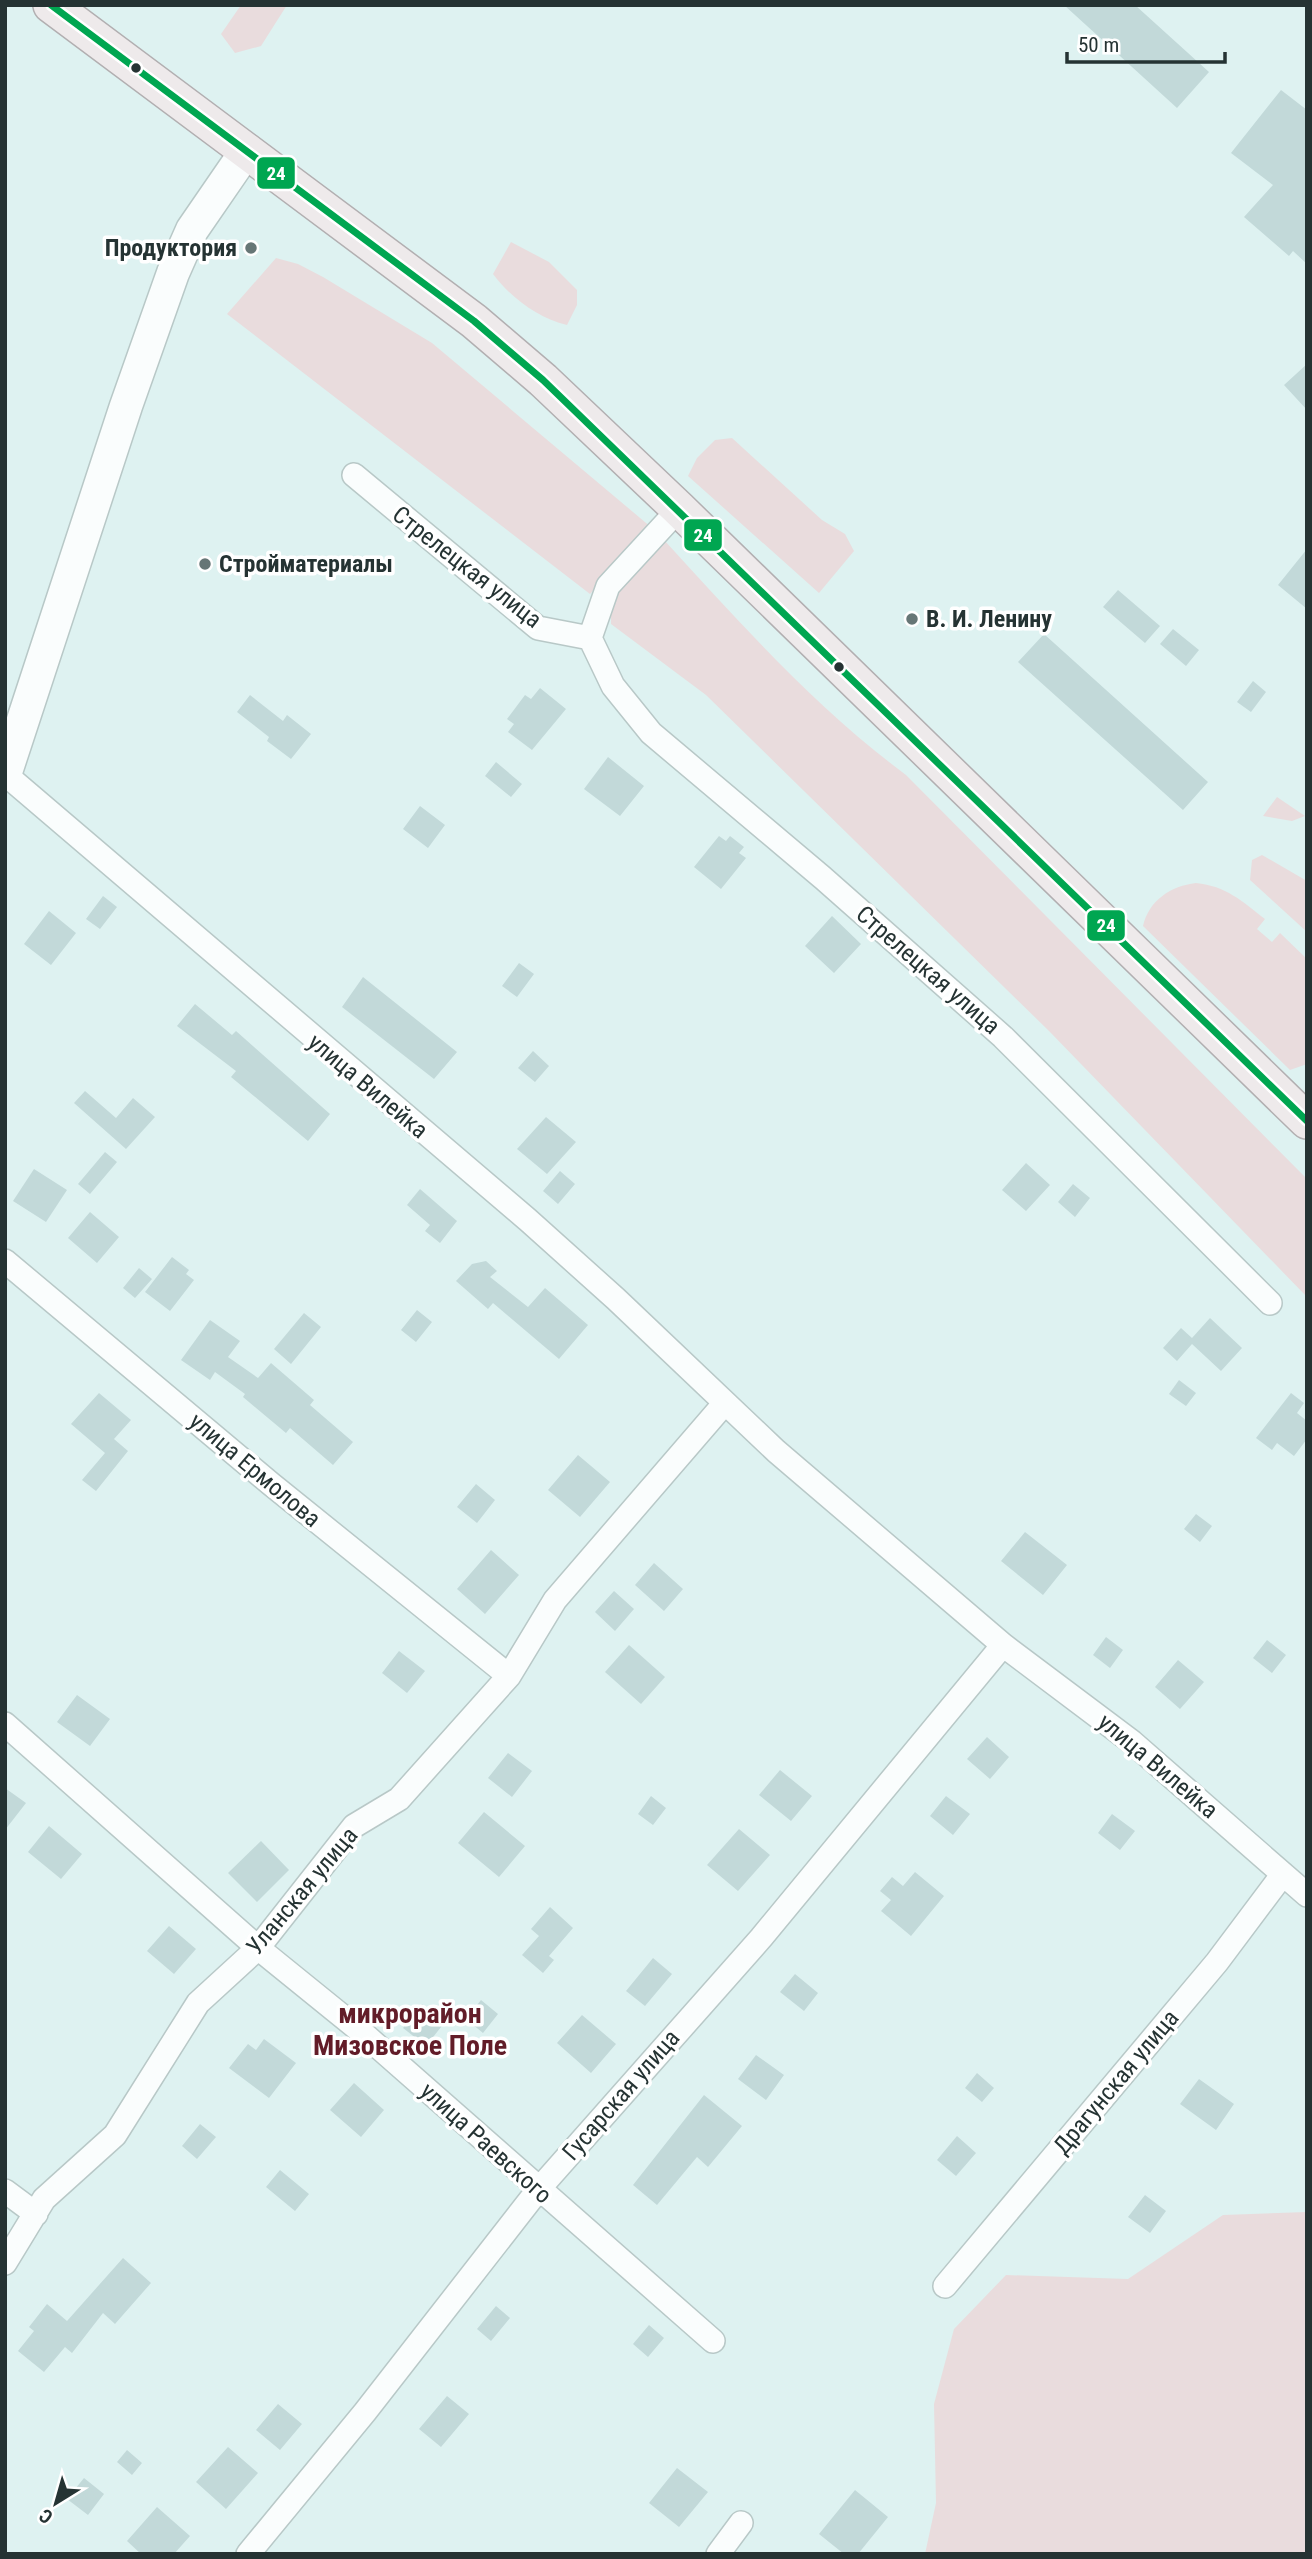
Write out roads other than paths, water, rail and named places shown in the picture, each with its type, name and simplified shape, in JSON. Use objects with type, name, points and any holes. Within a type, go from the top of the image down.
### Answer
[{"type":"main road","points":[[51,5],[504,346],[679,509],[1307,1121]]},
{"type":"street","points":[[5,774],[125,406],[173,273],[192,230],[247,150]]},
{"type":"street","name":"Стрелецкая улица","points":[[354,475],[538,628],[590,638],[613,686],[651,733],[823,878],[1003,1037],[1270,1303]]},
{"type":"street","points":[[590,638],[608,586],[679,509]]},
{"type":"street","name":"улица Вилейка","points":[[5,774],[528,1220],[616,1299],[724,1404],[1003,1645],[1132,1742],[1307,1895]]},
{"type":"street","name":"улица Ермолова","points":[[5,1261],[271,1484],[509,1676]]},
{"type":"street","name":"Уланская улица","points":[[5,2263],[44,2199],[115,2135],[198,2003],[258,1948],[354,1826],[399,1799],[509,1676],[555,1600],[724,1404]]},
{"type":"street","name":"Гусарская улица","points":[[248,2554],[365,2413],[538,2190],[761,1938],[1003,1645]]},
{"type":"street","name":"улица Раевского","points":[[5,1724],[258,1948],[358,2029],[538,2190],[713,2341]]},
{"type":"street","name":"Драгунская улица","points":[[945,2286],[1217,1962],[1283,1874]]},
{"type":"street","points":[[5,2191],[36,2214]]},
{"type":"street","points":[[718,2554],[741,2523]]},
{"type":"place","name":"Продуктория","points":[[251,248]]},
{"type":"place","name":"Стройматериалы","points":[[205,564]]},
{"type":"place","name":"В. И. Ленину","points":[[912,619]]},
{"type":"district","name":"микрорайон Мизовское Поле","points":[[410,2029]]}]
